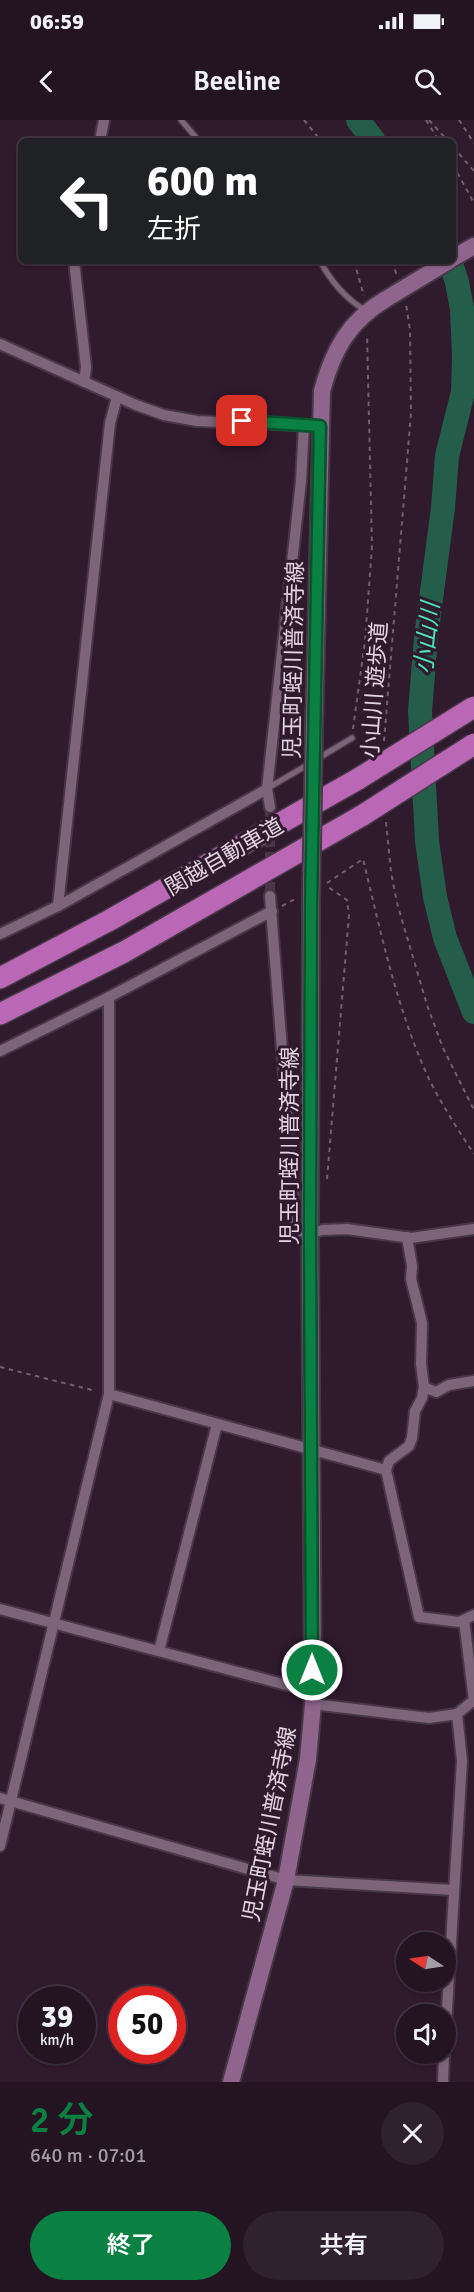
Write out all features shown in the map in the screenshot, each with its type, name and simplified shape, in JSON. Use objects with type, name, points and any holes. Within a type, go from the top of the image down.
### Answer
[{"type":"highway","name":"関越自動車道","points":[[0,978],[110,920],[358,779],[474,707]]},
{"type":"highway","name":"関越自動車道","points":[[0,1014],[124,952],[363,815],[474,744]]},
{"type":"main road","points":[[456,256],[474,246]]},
{"type":"main road","name":"児玉町蛭川普済寺線","points":[[231,2082],[286,1880],[308,1759],[313,1698],[307,900],[314,729],[312,426],[332,358],[348,332],[366,310],[444,264]]},
{"type":"street","points":[[101,138],[104,120]]},
{"type":"street","points":[[74,264],[86,367],[84,382]]},
{"type":"street","points":[[0,344],[164,416],[197,421],[312,426],[301,481],[267,789],[270,807]]},
{"type":"street","points":[[58,906],[110,423],[117,397]]},
{"type":"street","points":[[0,934],[58,906],[267,789]]},
{"type":"street","points":[[270,896],[296,1230],[310,1233],[347,1229],[407,1238],[474,1229]]},
{"type":"street","points":[[0,1051],[109,997],[272,911]]},
{"type":"street","points":[[0,1846],[109,1394],[109,997]]},
{"type":"street","points":[[0,1609],[159,1651],[313,1698],[429,1718],[457,1714],[474,1701],[469,1618],[459,1623],[418,1617],[386,1470],[393,1456],[409,1446],[415,1411],[422,1398],[424,1387],[421,1364],[422,1323],[411,1279],[407,1238]]},
{"type":"street","points":[[424,1387],[436,1392],[449,1385],[474,1381]]},
{"type":"street","points":[[109,1394],[386,1470]]},
{"type":"street","points":[[159,1651],[218,1424]]},
{"type":"street","points":[[447,2004],[462,1761],[457,1714]]},
{"type":"street","points":[[0,1798],[286,1880],[453,1890]]},
{"type":"street","points":[[442,2082],[443,2064]]},
{"type":"lane","points":[[181,120],[197,138]]},
{"type":"lane","points":[[322,264],[329,277],[356,305],[366,310]]},
{"type":"lane","points":[[267,789],[352,738]]},
{"type":"path","points":[[304,120],[319,138]]},
{"type":"path","points":[[428,120],[437,138]]},
{"type":"path","points":[[428,120],[445,138]]},
{"type":"path","points":[[459,120],[474,143]]},
{"type":"path","points":[[456,150],[474,171]]},
{"type":"path","points":[[456,170],[474,203]]},
{"type":"path","points":[[352,738],[365,641],[372,547],[366,310],[363,289],[355,264]]},
{"type":"path","points":[[393,264],[397,276]]},
{"type":"path","name":"小山川 遊歩道","points":[[384,751],[411,413],[410,330],[404,298]]},
{"type":"path","points":[[386,818],[391,872],[397,903],[427,1005],[443,1048],[474,1110]]},
{"type":"path","points":[[326,1182],[350,915],[347,900],[324,884],[363,859],[382,938],[403,1010],[429,1079],[474,1154]]},
{"type":"path","points":[[272,911],[307,900]]},
{"type":"path","points":[[0,1367],[109,1394]]},
{"type":"waterway","name":"小山川","points":[[358,120],[372,138]]},
{"type":"waterway","name":"小山川","points":[[451,264],[462,309],[463,392],[447,456],[443,508],[426,637],[420,711],[427,841],[435,897],[445,938],[474,1012]]},
{"type":"tunnel","points":[[270,807],[270,896]]},
{"type":"route","points":[[242,421],[320,426],[311,905],[312,1670]]}]
